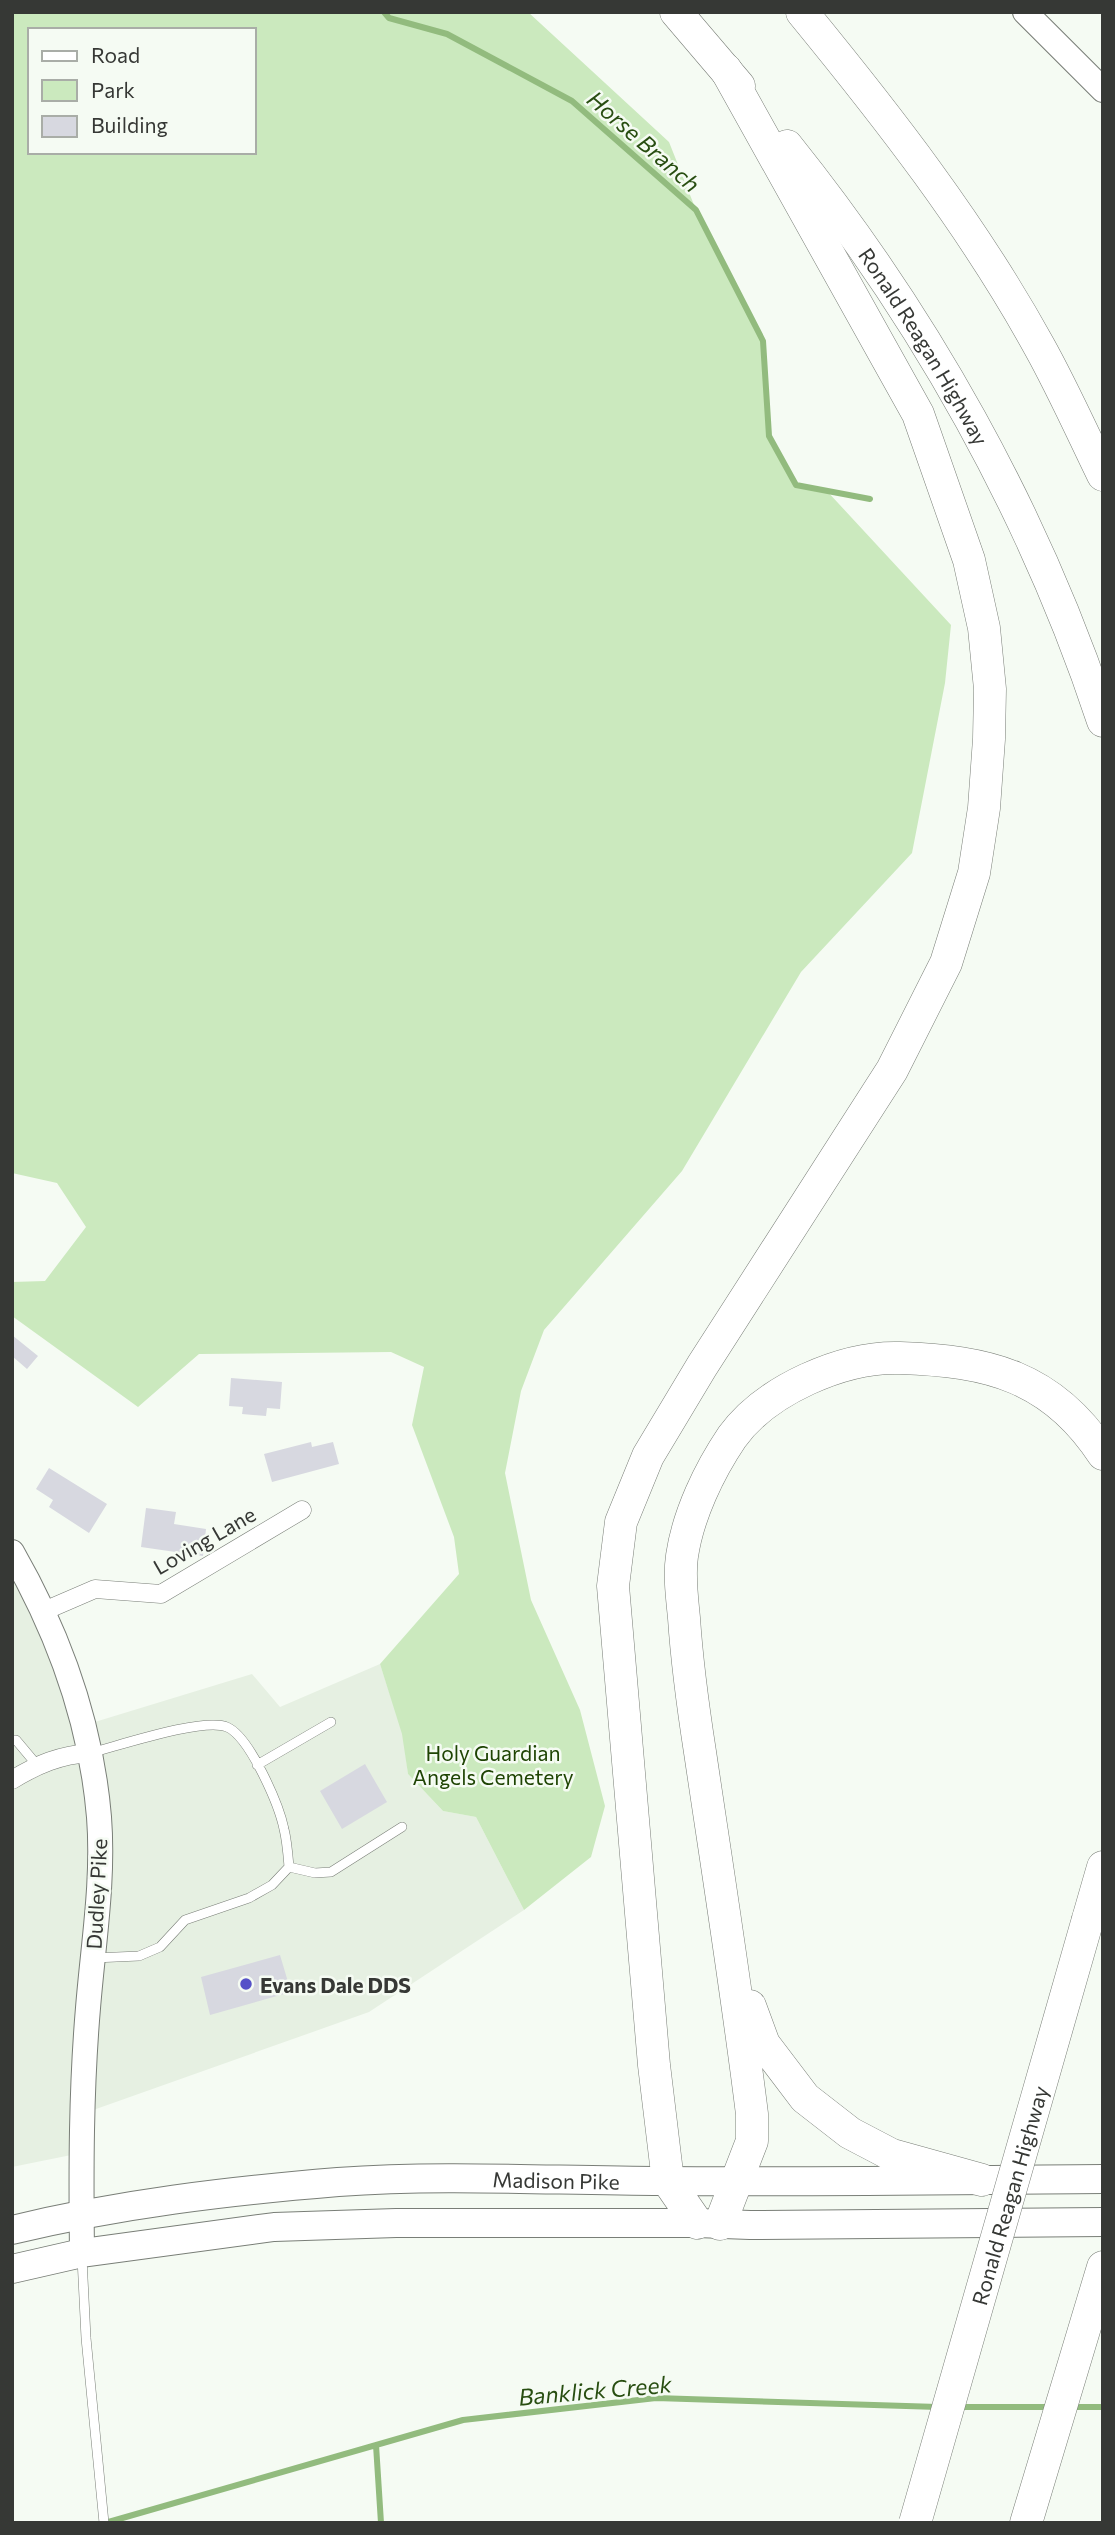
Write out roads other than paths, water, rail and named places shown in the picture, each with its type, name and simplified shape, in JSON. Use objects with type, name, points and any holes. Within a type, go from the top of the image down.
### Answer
[{"type":"highway","name":"Ronald Reagan Highway","points":[[676,12],[814,180],[886,280],[966,410],[1042,562],[1083,662],[1103,721]]},
{"type":"highway","points":[[802,12],[929,175],[981,251],[1103,455]]},
{"type":"highway","points":[[726,70],[918,414],[969,561],[981,615],[990,689],[984,808],[974,873],[946,963],[892,1070],[702,1366],[648,1456],[621,1522],[613,1586],[653,2052],[667,2181],[709,2223],[736,2180],[752,2141],[752,2114],[687,1664],[680,1576],[682,1555],[693,1516],[712,1473],[733,1436],[765,1406],[803,1380],[869,1359],[954,1361],[995,1370],[1055,1399],[1085,1429],[1103,1454]]},
{"type":"highway","points":[[1039,346],[1103,475]]},
{"type":"highway","name":"Ronald Reagan Highway","points":[[915,2523],[1103,1867]]},
{"type":"highway","points":[[729,1948],[764,2044],[805,2098],[850,2133],[892,2155],[982,2180]]},
{"type":"highway","points":[[1026,2523],[1103,2267]]},
{"type":"main road","name":"Madison Pike","points":[[12,2230],[81,2213],[178,2198],[340,2182],[415,2179],[1103,2179]]},
{"type":"main road","name":"Madison Pike","points":[[12,2269],[82,2253],[274,2227],[396,2223],[1103,2222]]},
{"type":"street","points":[[1025,12],[1103,90]]},
{"type":"street","name":"Loving Lane","points":[[44,1611],[95,1588],[161,1594],[302,1510]]},
{"type":"street","name":"Dudley Pike","points":[[12,1552],[44,1611],[63,1655],[85,1725],[99,1818],[99,1882],[81,2114],[82,2253]]},
{"type":"street","points":[[12,1780],[37,1765],[65,1755],[90,1753]]},
{"type":"lane","points":[[257,1765],[331,1722]]},
{"type":"lane","points":[[90,1753],[200,1725],[226,1727],[242,1738],[257,1765],[285,1829],[289,1867],[272,1885],[249,1898],[185,1920],[160,1947],[139,1956],[92,1958]]},
{"type":"lane","points":[[12,1740],[16,1740],[37,1765]]},
{"type":"lane","points":[[289,1867],[315,1873],[331,1872],[402,1827]]},
{"type":"lane","points":[[82,2253],[86,2338],[104,2523]]},
{"type":"waterway","name":"Horse Branch","points":[[384,12],[389,18],[447,34],[572,101],[696,210],[763,341],[769,436],[796,485],[870,499]]},
{"type":"waterway","name":"Banklick Creek","points":[[105,2523],[463,2420],[656,2398],[938,2407]]},
{"type":"waterway","name":"Banklick Creek","points":[[959,2407],[1050,2407]]},
{"type":"waterway","name":"Banklick Creek","points":[[1071,2407],[1103,2407]]},
{"type":"waterway","points":[[376,2445],[381,2523]]},
{"type":"place","name":"Evans Dale DDS","points":[[246,1984]]},
{"type":"park label","name":"Holy Guardian Angels Cemetery","points":[[493,1764]]}]
